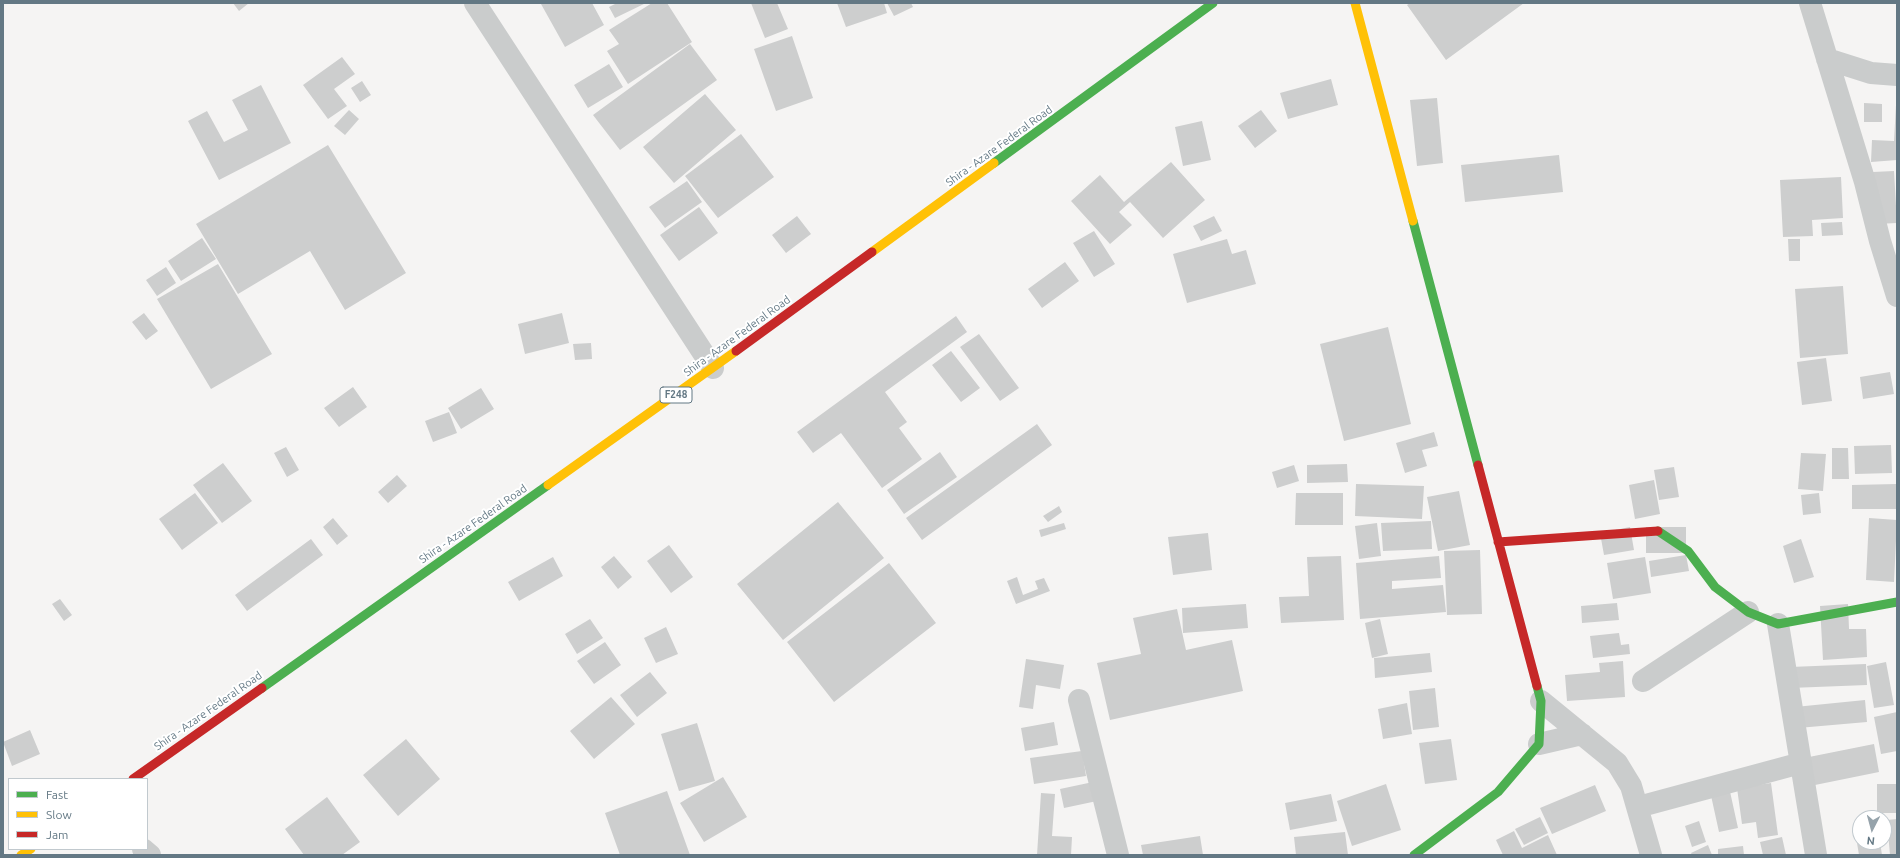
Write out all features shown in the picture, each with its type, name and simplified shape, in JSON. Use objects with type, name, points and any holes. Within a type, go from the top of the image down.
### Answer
[{"type":"street","points":[[475,3],[713,368]]},
{"type":"street","name":"Shira - Azare Federal Road","points":[[134,778],[713,368],[1213,3]]},
{"type":"street","points":[[1355,3],[1541,701],[1539,744]]},
{"type":"street","points":[[1810,3],[1865,182],[1880,241],[1897,296]]},
{"type":"street","points":[[1828,59],[1871,73],[1897,75]]},
{"type":"street","points":[[1498,542],[1659,531],[1688,551],[1716,587],[1748,612],[1778,624],[1897,602]]},
{"type":"street","points":[[1643,681],[1748,612]]},
{"type":"street","points":[[1778,624],[1816,855]]},
{"type":"street","points":[[1079,700],[1118,855]]},
{"type":"street","points":[[1541,701],[1617,763],[1631,786],[1651,855]]},
{"type":"street","points":[[1414,855],[1498,792],[1539,744],[1582,734]]},
{"type":"street","points":[[1638,807],[1801,763]]},
{"type":"building","points":[[233,3],[249,3],[239,11]]},
{"type":"building","points":[[592,3],[604,25],[565,47],[541,4]]},
{"type":"building","points":[[617,3],[646,3],[615,18],[609,7]]},
{"type":"building","points":[[652,3],[667,3],[692,42],[628,84],[607,51],[619,44],[609,30]]},
{"type":"building","points":[[751,3],[777,3],[788,29],[765,38]]},
{"type":"building","points":[[837,3],[884,3],[887,13],[846,27]]},
{"type":"building","points":[[887,3],[911,3],[913,7],[894,16]]},
{"type":"building","points":[[1410,3],[1524,3],[1446,60],[1407,5]]},
{"type":"building","points":[[792,36],[813,98],[776,111],[754,49]]},
{"type":"building","points":[[690,44],[717,80],[620,150],[593,115]]},
{"type":"building","points":[[342,57],[355,74],[334,89],[347,106],[328,119],[303,85]]},
{"type":"building","points":[[609,64],[623,87],[588,108],[574,85]]},
{"type":"building","points":[[1331,79],[1338,105],[1288,119],[1280,93]]},
{"type":"building","points":[[362,81],[371,95],[360,102],[351,88]]},
{"type":"building","points":[[261,85],[291,143],[219,180],[188,121],[207,111],[224,142],[248,130],[232,100]]},
{"type":"building","points":[[705,94],[736,130],[674,183],[643,147]]},
{"type":"building","points":[[1437,98],[1443,163],[1417,166],[1410,100]]},
{"type":"building","points":[[1864,103],[1882,104],[1882,122],[1864,122]]},
{"type":"building","points":[[1896,105],[1897,160],[1871,162],[1872,140],[1894,141]]},
{"type":"building","points":[[349,110],[359,119],[345,135],[334,126]]},
{"type":"building","points":[[1261,110],[1277,131],[1255,148],[1238,126]]},
{"type":"building","points":[[1202,121],[1211,160],[1183,166],[1175,127]]},
{"type":"building","points":[[741,134],[774,177],[718,218],[685,176]]},
{"type":"building","points":[[328,145],[406,273],[345,310],[310,251],[238,294],[196,224]]},
{"type":"building","points":[[1559,155],[1563,192],[1465,202],[1461,165]]},
{"type":"building","points":[[1171,162],[1205,200],[1163,238],[1130,202],[1119,212],[1132,225],[1110,244],[1071,201],[1100,175],[1124,202]]},
{"type":"building","points":[[1894,171],[1897,223],[1876,224],[1873,172]]},
{"type":"building","points":[[1841,177],[1843,218],[1812,220],[1813,236],[1783,237],[1780,180]]},
{"type":"building","points":[[687,181],[702,202],[665,228],[649,207]]},
{"type":"building","points":[[699,207],[718,233],[679,261],[660,235]]},
{"type":"building","points":[[797,216],[811,234],[786,253],[772,235]]},
{"type":"building","points":[[1214,216],[1222,231],[1201,241],[1193,226]]},
{"type":"building","points":[[1842,222],[1843,235],[1822,236],[1821,223]]},
{"type":"building","points":[[1094,231],[1115,264],[1094,277],[1073,243]]},
{"type":"building","points":[[202,238],[216,259],[181,281],[168,261]]},
{"type":"building","points":[[1227,239],[1232,254],[1246,250],[1256,284],[1187,303],[1173,254]]},
{"type":"building","points":[[1788,239],[1800,239],[1800,261],[1789,261]]},
{"type":"building","points":[[1065,262],[1079,281],[1042,308],[1028,289]]},
{"type":"building","points":[[218,264],[272,354],[211,389],[157,299]]},
{"type":"building","points":[[166,267],[176,283],[157,296],[146,280]]},
{"type":"building","points":[[1843,286],[1848,354],[1800,358],[1795,289]]},
{"type":"building","points":[[144,313],[158,331],[146,340],[132,322]]},
{"type":"building","points":[[562,313],[569,343],[525,354],[518,324]]},
{"type":"building","points":[[956,316],[967,332],[885,392],[907,422],[899,428],[922,459],[882,488],[841,433],[813,453],[797,432]]},
{"type":"building","points":[[1388,327],[1411,424],[1344,441],[1320,344]]},
{"type":"building","points":[[979,334],[1019,388],[1000,401],[960,347]]},
{"type":"building","points":[[591,343],[592,359],[575,360],[573,344]]},
{"type":"building","points":[[951,351],[980,388],[961,402],[932,365]]},
{"type":"building","points":[[1826,358],[1832,401],[1802,405],[1797,362]]},
{"type":"building","points":[[1890,372],[1894,394],[1863,399],[1860,377]]},
{"type":"building","points":[[353,387],[367,407],[339,427],[324,408]]},
{"type":"building","points":[[481,388],[494,409],[461,429],[448,408]]},
{"type":"building","points":[[449,412],[457,433],[433,442],[425,421]]},
{"type":"building","points":[[1037,424],[1052,445],[922,540],[906,518]]},
{"type":"building","points":[[1434,432],[1438,446],[1422,450],[1427,466],[1405,473],[1396,443]]},
{"type":"building","points":[[1891,445],[1892,473],[1855,474],[1854,446]]},
{"type":"building","points":[[286,447],[299,470],[287,477],[274,453]]},
{"type":"building","points":[[1832,448],[1848,448],[1849,479],[1832,479]]},
{"type":"building","points":[[940,452],[957,477],[904,514],[887,490]]},
{"type":"building","points":[[1801,453],[1826,454],[1823,491],[1798,489]]},
{"type":"building","points":[[223,463],[252,501],[222,523],[193,485]]},
{"type":"building","points":[[1347,464],[1348,482],[1307,483],[1307,465]]},
{"type":"building","points":[[1294,465],[1299,481],[1277,488],[1272,472]]},
{"type":"building","points":[[1674,467],[1679,497],[1659,500],[1654,470]]},
{"type":"building","points":[[397,475],[407,486],[388,503],[378,492]]},
{"type":"building","points":[[1654,480],[1660,514],[1635,519],[1629,485]]},
{"type":"building","points":[[1356,484],[1424,486],[1422,519],[1355,516]]},
{"type":"building","points":[[1897,484],[1897,509],[1852,509],[1852,485]]},
{"type":"building","points":[[1459,491],[1470,545],[1438,551],[1427,497]]},
{"type":"building","points":[[195,493],[218,523],[182,550],[159,519]]},
{"type":"building","points":[[1296,493],[1343,493],[1343,525],[1295,525]]},
{"type":"building","points":[[1819,493],[1821,513],[1803,515],[1801,495]]},
{"type":"building","points":[[838,502],[884,558],[783,640],[737,584]]},
{"type":"building","points":[[1059,506],[1062,512],[1048,522],[1043,516]]},
{"type":"building","points":[[333,518],[348,536],[337,545],[323,527]]},
{"type":"building","points":[[1869,518],[1897,520],[1894,582],[1866,580]]},
{"type":"building","points":[[1431,521],[1432,549],[1383,551],[1381,523]]},
{"type":"building","points":[[1064,523],[1066,529],[1041,537],[1039,530]]},
{"type":"building","points":[[1377,523],[1381,556],[1359,559],[1355,526]]},
{"type":"building","points":[[1630,527],[1634,550],[1604,555],[1600,533]]},
{"type":"building","points":[[1646,527],[1686,527],[1686,553],[1646,553]]},
{"type":"building","points":[[1208,533],[1212,570],[1173,575],[1168,537]]},
{"type":"building","points":[[311,539],[323,555],[247,611],[235,595]]},
{"type":"building","points":[[1801,539],[1814,577],[1794,583],[1783,546]]},
{"type":"building","points":[[669,545],[693,577],[671,593],[647,561]]},
{"type":"building","points":[[1480,550],[1482,614],[1447,615],[1444,551]]},
{"type":"building","points":[[1686,555],[1689,571],[1651,577],[1649,561]]},
{"type":"building","points":[[614,556],[632,577],[618,589],[601,567]]},
{"type":"building","points":[[1341,556],[1344,620],[1281,623],[1279,597],[1309,596],[1307,557]]},
{"type":"building","points":[[1439,556],[1441,578],[1392,581],[1392,589],[1443,585],[1446,612],[1360,619],[1356,563]]},
{"type":"building","points":[[553,557],[563,576],[519,601],[508,582]]},
{"type":"building","points":[[1645,557],[1651,593],[1613,599],[1607,563]]},
{"type":"building","points":[[889,563],[936,623],[834,702],[787,642]]},
{"type":"building","points":[[1017,577],[1023,595],[1038,589],[1035,581],[1044,578],[1050,591],[1016,604],[1007,581]]},
{"type":"building","points":[[60,599],[72,615],[64,621],[52,604]]},
{"type":"building","points":[[1617,603],[1619,620],[1582,623],[1581,606]]},
{"type":"building","points":[[1246,604],[1248,628],[1183,633],[1182,608]]},
{"type":"building","points":[[1848,604],[1849,629],[1866,629],[1867,657],[1823,660],[1820,606]]},
{"type":"building","points":[[1177,609],[1186,650],[1232,640],[1243,691],[1110,720],[1097,663],[1141,654],[1133,618]]},
{"type":"building","points":[[590,619],[603,638],[577,654],[565,634]]},
{"type":"building","points":[[1380,619],[1388,654],[1372,658],[1365,623]]},
{"type":"building","points":[[666,627],[678,654],[656,663],[644,638]]},
{"type":"building","points":[[1619,633],[1621,645],[1629,644],[1630,654],[1593,658],[1590,636]]},
{"type":"building","points":[[605,642],[621,665],[594,684],[577,661]]},
{"type":"building","points":[[1430,653],[1432,672],[1375,678],[1374,658]]},
{"type":"building","points":[[1026,659],[1064,665],[1060,689],[1036,685],[1033,709],[1019,707]]},
{"type":"building","points":[[1623,661],[1625,697],[1567,701],[1565,675],[1600,672],[1599,663]]},
{"type":"building","points":[[1886,662],[1894,705],[1874,708],[1867,666]]},
{"type":"building","points":[[1866,664],[1867,685],[1790,688],[1790,667]]},
{"type":"building","points":[[650,672],[667,693],[637,717],[620,695]]},
{"type":"building","points":[[1435,688],[1439,727],[1413,730],[1409,691]]},
{"type":"building","points":[[611,697],[635,724],[594,759],[570,731]]},
{"type":"building","points":[[1865,700],[1867,722],[1798,728],[1795,707]]},
{"type":"building","points":[[1407,703],[1412,734],[1383,739],[1378,709]]},
{"type":"building","points":[[1897,712],[1897,751],[1881,754],[1874,717]]},
{"type":"building","points":[[1054,722],[1058,745],[1025,751],[1021,728]]},
{"type":"building","points":[[697,723],[715,781],[679,791],[661,734]]},
{"type":"building","points":[[30,730],[40,754],[12,766],[3,742]]},
{"type":"building","points":[[406,739],[440,779],[398,816],[363,775]]},
{"type":"building","points":[[1451,739],[1457,780],[1425,784],[1419,743]]},
{"type":"building","points":[[1874,744],[1879,772],[1810,786],[1804,758]]},
{"type":"building","points":[[1082,751],[1086,776],[1034,784],[1030,758]]},
{"type":"building","points":[[723,777],[747,817],[704,842],[680,803]]},
{"type":"building","points":[[1093,782],[1097,801],[1064,808],[1060,789]]},
{"type":"building","points":[[1771,783],[1778,835],[1758,838],[1756,822],[1742,824],[1737,788]]},
{"type":"building","points":[[1386,784],[1401,830],[1352,846],[1337,801]]},
{"type":"building","points":[[1877,784],[1897,784],[1897,813],[1892,813],[1892,810],[1877,810]]},
{"type":"building","points":[[1595,785],[1606,811],[1552,834],[1540,808]]},
{"type":"building","points":[[1729,787],[1738,828],[1719,832],[1710,791]]},
{"type":"building","points":[[667,791],[690,855],[620,855],[605,813]]},
{"type":"building","points":[[1041,793],[1055,794],[1052,836],[1072,837],[1071,855],[1037,855]]},
{"type":"building","points":[[1331,794],[1337,821],[1290,830],[1285,803]]},
{"type":"building","points":[[327,797],[360,842],[342,855],[304,855],[285,829]]},
{"type":"building","points":[[1540,817],[1548,833],[1524,845],[1515,829]]},
{"type":"building","points":[[1897,819],[1897,855],[1890,855],[1890,850],[1892,850],[1892,820]]},
{"type":"building","points":[[1699,821],[1706,842],[1692,847],[1685,826]]},
{"type":"building","points":[[1514,831],[1522,848],[1548,835],[1557,855],[1503,855],[1496,840]]},
{"type":"building","points":[[1345,832],[1348,855],[1296,855],[1294,837]]},
{"type":"building","points":[[1200,836],[1203,855],[1143,855],[1141,845]]},
{"type":"building","points":[[1782,837],[1786,855],[1763,855],[1760,842]]},
{"type":"building","points":[[1708,845],[1712,855],[1692,855],[1691,853]]},
{"type":"building","points":[[1743,846],[1744,855],[1718,855],[1718,849]]},
{"type":"building","points":[[1858,850],[1881,850],[1882,855],[1859,855]]},
{"type":"traffic: fast","points":[[994,163],[1213,3]]},
{"type":"traffic: fast","points":[[1413,221],[1478,465]]},
{"type":"traffic: fast","points":[[262,688],[548,485]]},
{"type":"traffic: fast","points":[[1658,531],[1688,551],[1715,587],[1748,612],[1778,624],[1897,602]]},
{"type":"traffic: fast","points":[[1414,855],[1498,792],[1539,744],[1541,701],[1537,686]]},
{"type":"traffic: slow","points":[[1355,3],[1413,221]]},
{"type":"traffic: slow","points":[[872,252],[994,163]]},
{"type":"traffic: slow","points":[[548,485],[736,351]]},
{"type":"traffic: slow","points":[[21,855],[29,850]]},
{"type":"traffic: jam","points":[[736,351],[872,252]]},
{"type":"traffic: jam","points":[[1478,465],[1537,686]]},
{"type":"traffic: jam","points":[[1498,542],[1658,531]]},
{"type":"traffic: jam","points":[[134,778],[262,688]]}]
